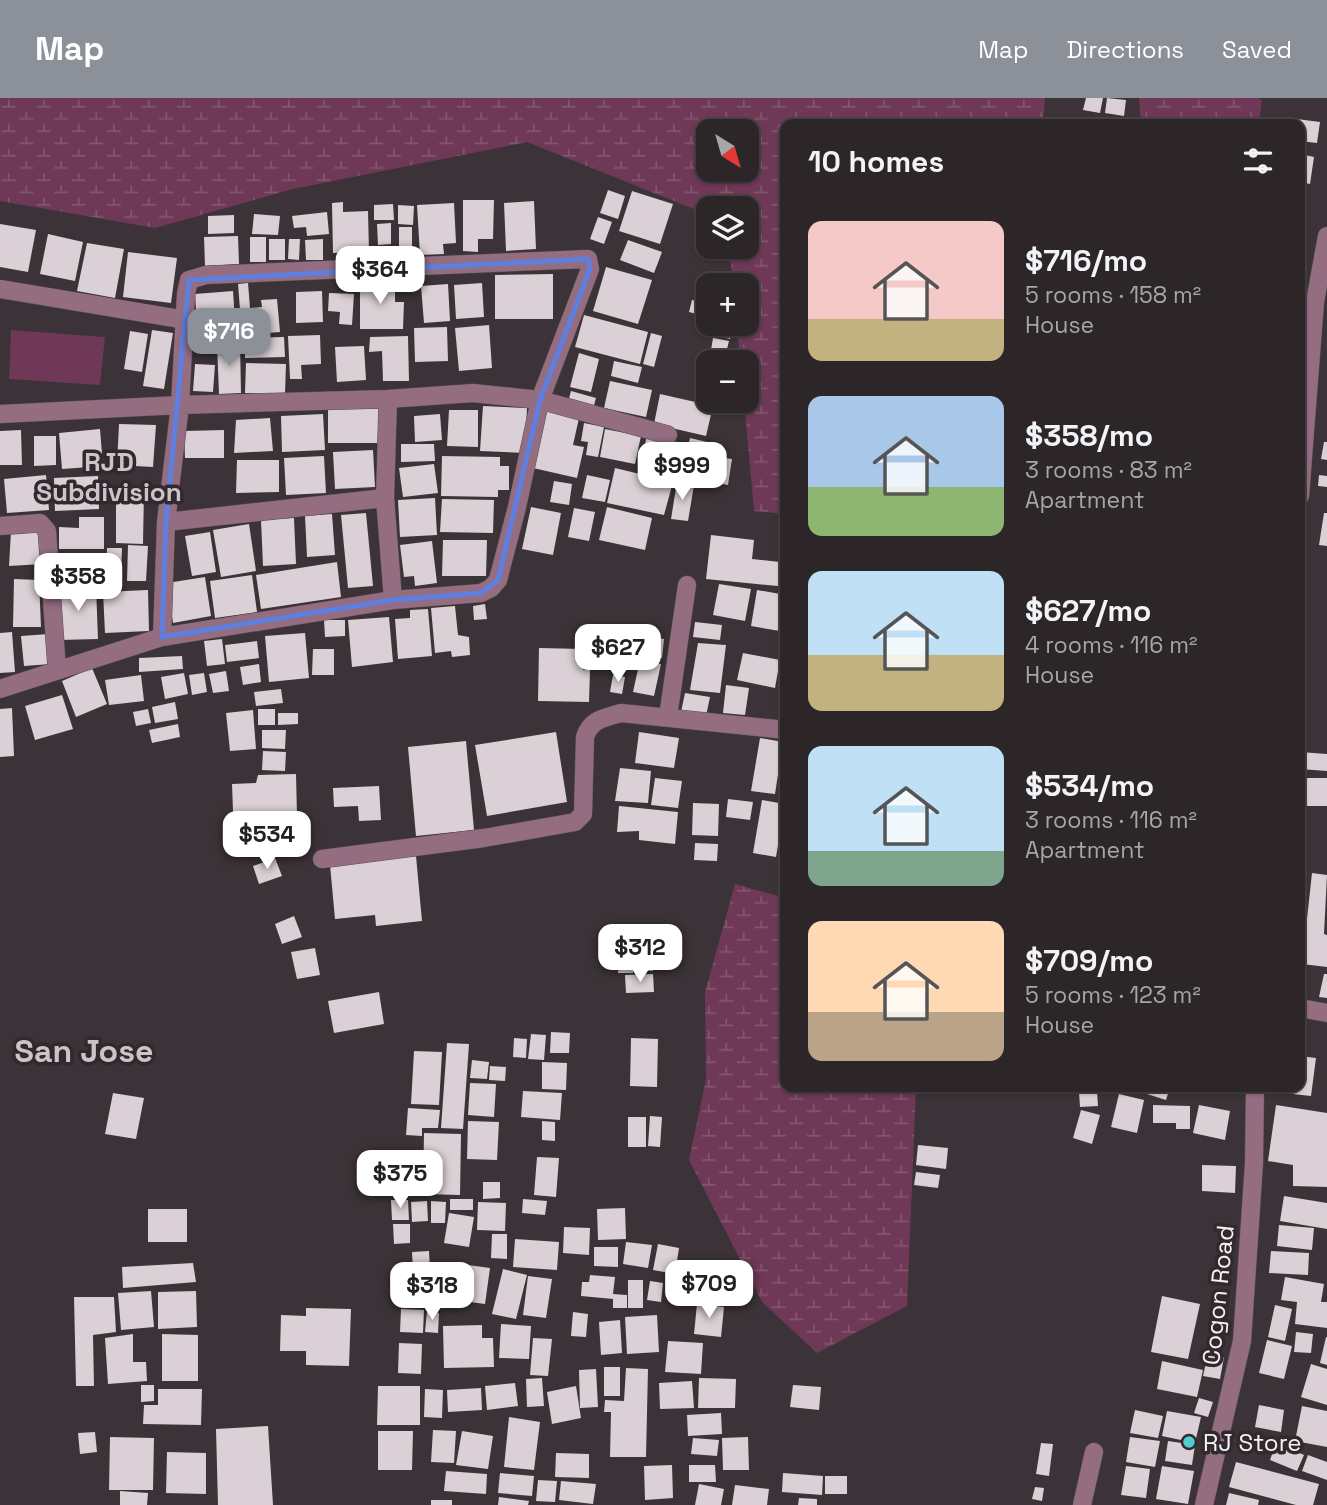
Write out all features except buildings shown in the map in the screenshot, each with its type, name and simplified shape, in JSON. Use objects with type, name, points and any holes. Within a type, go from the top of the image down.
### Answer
[{"type":"street","points":[[1305,431],[1315,302],[1327,236]]},
{"type":"street","points":[[0,689],[162,637],[393,600],[481,593],[491,589],[498,580],[517,507],[540,400],[590,269],[588,259],[195,276],[190,280],[186,294],[180,405],[166,522],[162,637]]},
{"type":"street","points":[[0,289],[186,320]]},
{"type":"street","points":[[0,414],[388,399],[473,393],[540,400],[668,435]]},
{"type":"street","points":[[388,399],[385,498],[393,600]]},
{"type":"street","points":[[166,522],[385,498]]},
{"type":"street","points":[[0,526],[40,523],[45,526],[57,670]]},
{"type":"street","points":[[668,717],[687,585]]},
{"type":"street","points":[[323,859],[484,838],[575,822],[583,814],[585,737],[595,721],[621,713],[780,729]]},
{"type":"street","points":[[1305,1010],[1327,1013]]},
{"type":"street","name":"Cogon Road","points":[[1204,1505],[1242,1341],[1254,1163],[1255,1092]]},
{"type":"street","points":[[1082,1505],[1094,1452]]},
{"type":"highlighted area","points":[[588,259],[590,269],[540,400],[498,580],[481,593],[393,600],[162,637],[166,522],[189,280]]},
{"type":"green space","points":[[0,98],[1045,98],[1043,119],[780,119],[780,513],[754,511],[745,413],[759,413],[759,350],[739,350],[738,336],[759,336],[759,273],[732,273],[730,259],[759,259],[759,196],[696,196],[696,210],[527,142],[293,189],[155,228],[0,201]]},
{"type":"green space","points":[[1139,98],[1262,100],[1260,119],[1141,119]]},
{"type":"green space","points":[[11,330],[105,337],[100,385],[9,379]]},
{"type":"green space","points":[[735,884],[780,896],[780,1092],[916,1092],[907,1306],[817,1353],[762,1302],[689,1160],[706,1079],[705,992]]},
{"type":"place","name":"RJ Store","points":[[1189,1442]]},
{"type":"district","name":"RJD Subdivision","points":[[109,477]]},
{"type":"district","name":"San Jose","points":[[84,1051]]}]
